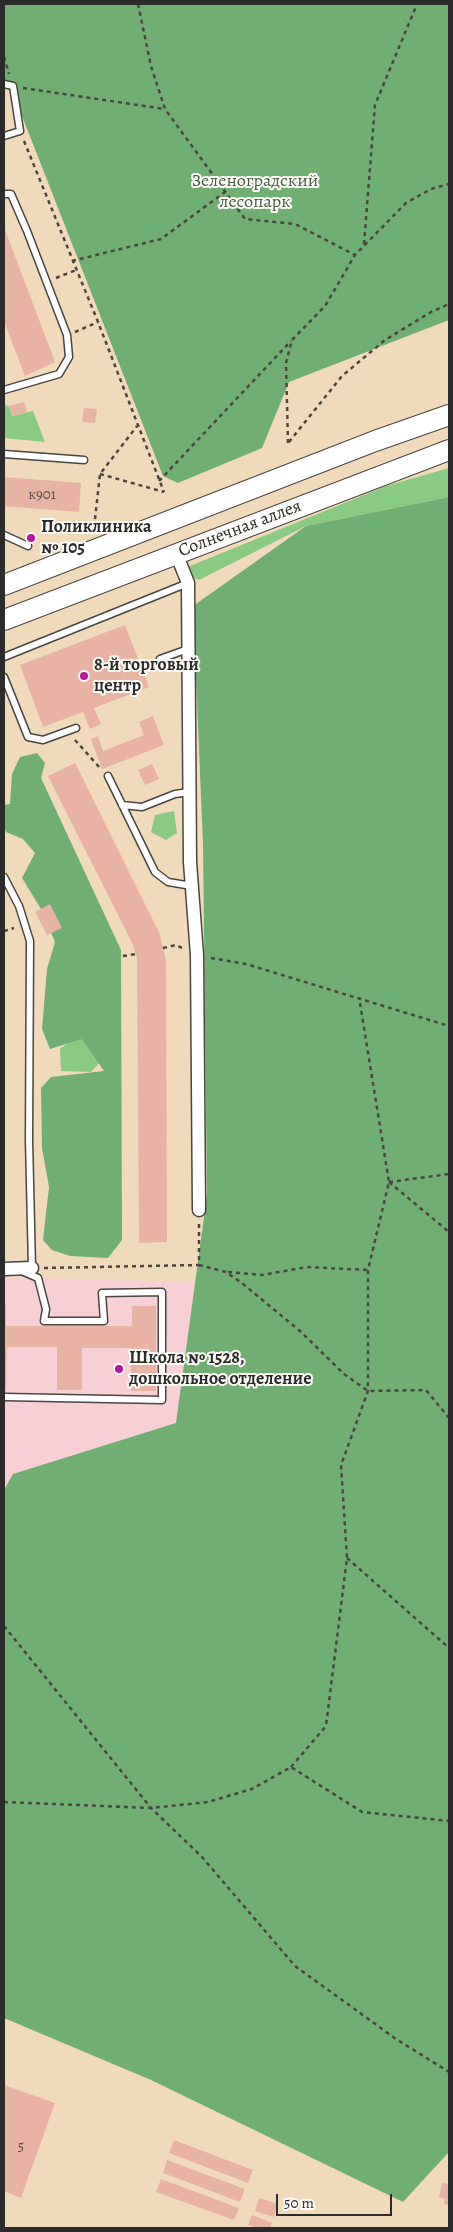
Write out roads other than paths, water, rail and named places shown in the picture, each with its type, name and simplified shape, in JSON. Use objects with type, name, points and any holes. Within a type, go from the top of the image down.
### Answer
[{"type":"main road","name":"Солнечная аллея","points":[[4,585],[366,444],[449,415]]},
{"type":"main road","name":"Солнечная аллея","points":[[4,620],[449,450]]},
{"type":"street","points":[[176,553],[188,583],[192,886],[197,955],[199,1210]]},
{"type":"street","points":[[4,1269],[32,1268]]},
{"type":"lane","points":[[4,84],[13,86],[20,131],[4,136]]},
{"type":"lane","points":[[4,194],[11,194],[46,282],[67,335],[69,358],[59,374],[4,390]]},
{"type":"lane","points":[[4,454],[84,460]]},
{"type":"lane","points":[[4,535],[28,546]]},
{"type":"lane","points":[[4,657],[188,583]]},
{"type":"lane","points":[[160,659],[188,649]]},
{"type":"lane","points":[[4,677],[28,737],[43,740],[76,728]]},
{"type":"lane","points":[[108,776],[155,872],[168,882],[192,886]]},
{"type":"lane","points":[[122,805],[142,807],[176,794],[191,792]]},
{"type":"lane","points":[[4,877],[19,906],[30,941],[29,1131],[32,1268]]},
{"type":"lane","points":[[4,1397],[162,1400],[162,1292],[102,1293],[104,1321],[44,1321],[46,1309],[38,1278],[18,1269]]},
{"type":"place","name":"Поликлиника № 105","points":[[31,538]]},
{"type":"place","name":"8-й торговый центр","points":[[84,676]]},
{"type":"place","name":"Школа № 1528, дошкольное отделение","points":[[119,1369]]},
{"type":"park label","name":"Зеленоградский лесопарк","points":[[255,192]]}]
